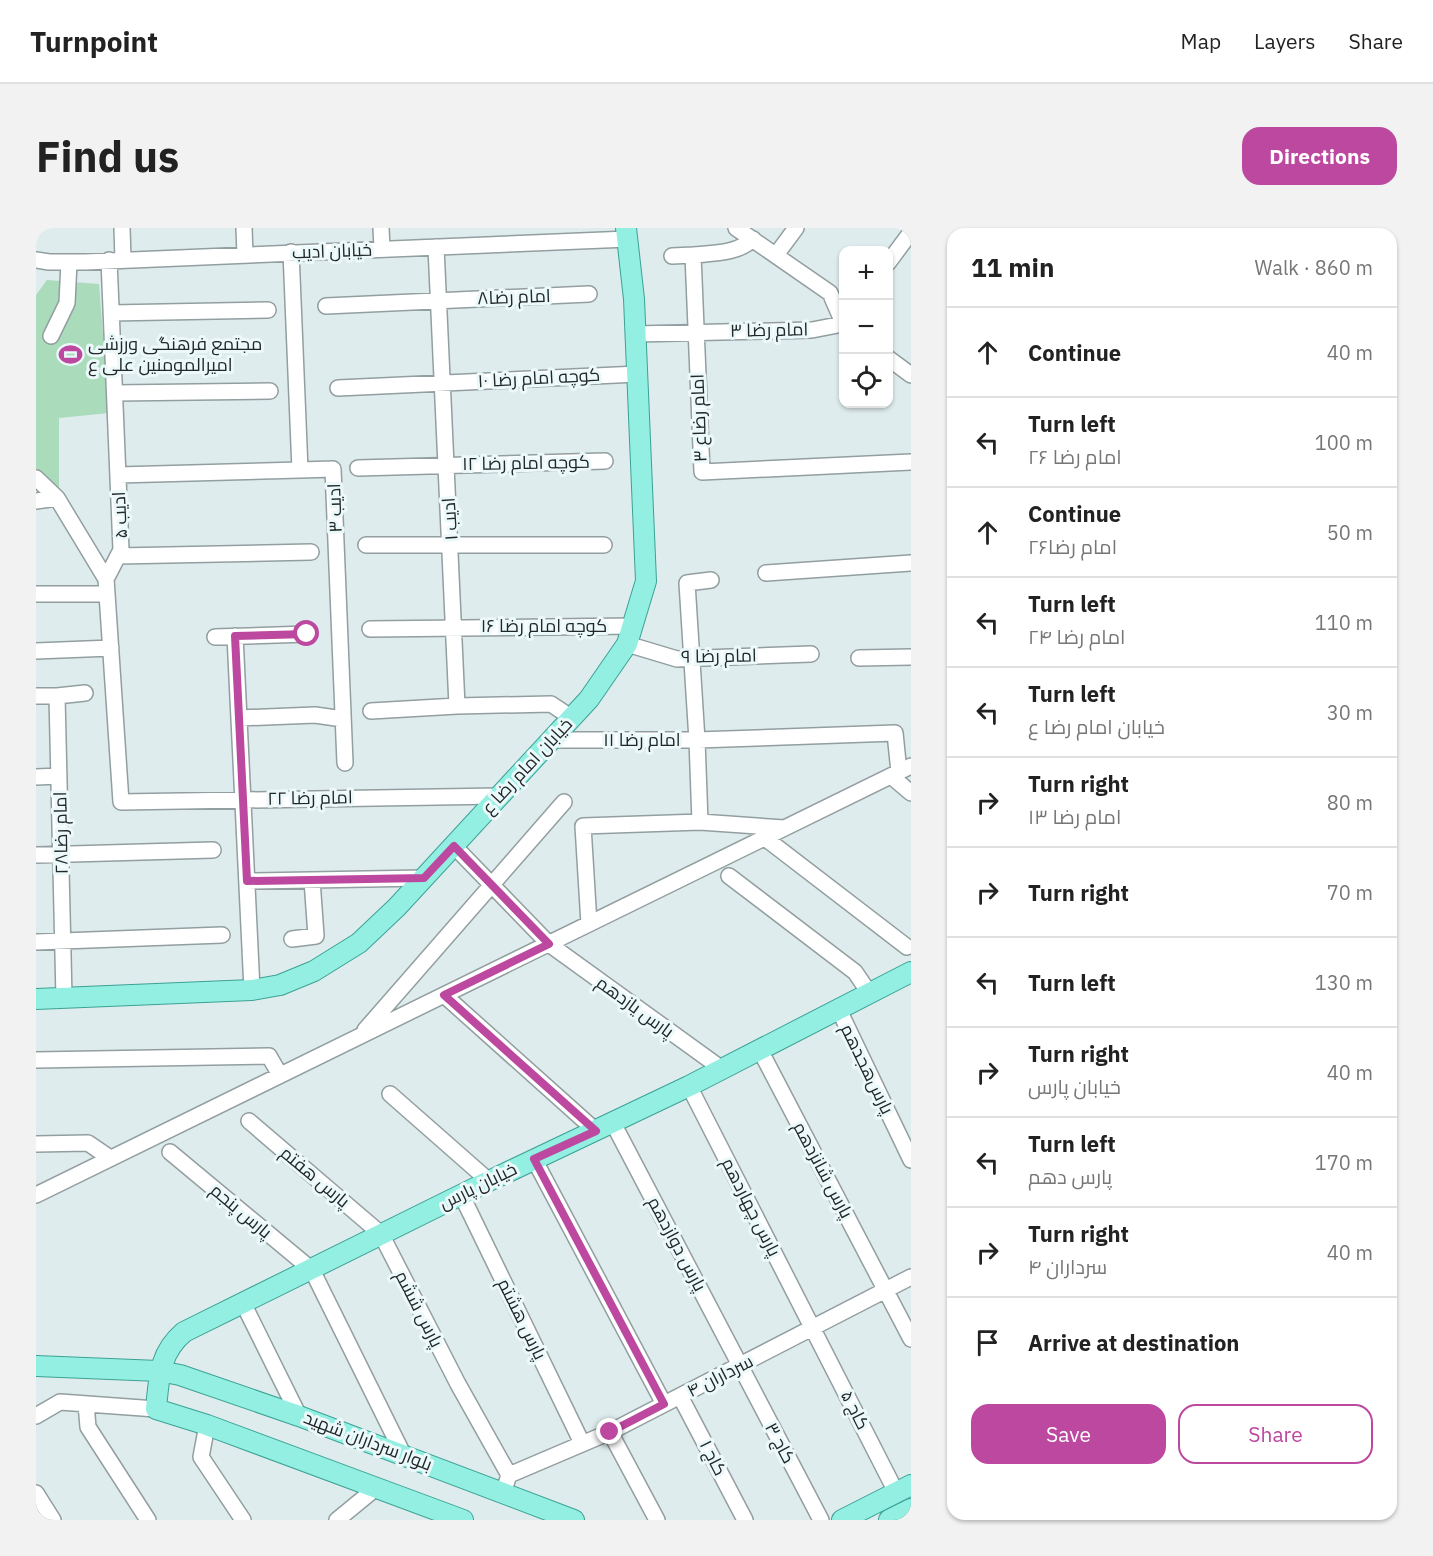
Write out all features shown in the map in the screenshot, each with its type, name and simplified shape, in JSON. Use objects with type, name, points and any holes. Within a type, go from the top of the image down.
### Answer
[{"type":"main road","name":"خیابان امام رضا ع","points":[[36,999],[252,990],[280,985],[314,971],[359,943],[424,878],[572,718],[610,672],[631,635],[646,582],[636,334],[627,234]]},
{"type":"main road","name":"خیابان پارس","points":[[156,1409],[159,1371],[171,1343],[184,1332],[489,1180],[689,1086],[911,972]]},
{"type":"main road","name":"بلوار سرداران شهید","points":[[36,1366],[159,1371],[180,1375],[403,1455],[506,1484],[562,1518]]},
{"type":"main road","points":[[156,1409],[207,1425],[463,1520]]},
{"type":"main road","points":[[842,1520],[904,1489]]},
{"type":"main road","points":[[889,1520],[911,1509]]},
{"type":"street","name":"ادیب ۵","points":[[106,587],[121,550],[111,314],[116,260],[122,228]]},
{"type":"street","points":[[244,228],[245,255]]},
{"type":"street","points":[[381,228],[382,249]]},
{"type":"street","points":[[736,228],[830,293],[839,314]]},
{"type":"street","points":[[776,255],[796,228]]},
{"type":"street","points":[[893,255],[911,232]]},
{"type":"street","name":"خیابان ادیب","points":[[36,260],[69,262],[436,247],[627,234]]},
{"type":"street","points":[[672,256],[720,253],[745,247],[753,239]]},
{"type":"street","name":"ادیب ۱","points":[[436,247],[441,383],[452,547],[457,706]]},
{"type":"street","name":"ادیب ۳","points":[[291,252],[300,470],[333,469],[345,763]]},
{"type":"street","points":[[693,255],[696,331]]},
{"type":"street","points":[[51,336],[67,303],[69,262]]},
{"type":"street","name":"امام رضا۸","points":[[326,306],[589,294]]},
{"type":"street","points":[[111,314],[268,310]]},
{"type":"street","name":"امام رضا ۳","points":[[636,334],[812,330],[839,325]]},
{"type":"street","name":"امام رضا‌ع ۳","points":[[696,331],[702,472],[807,465],[911,462]]},
{"type":"street","points":[[893,361],[910,372]]},
{"type":"street","name":"کوچه امام رضا ۱۰","points":[[338,388],[638,374]]},
{"type":"street","points":[[115,393],[270,391]]},
{"type":"street","name":"کوچه امام رضا ۱۲","points":[[358,468],[605,461]]},
{"type":"street","points":[[118,475],[300,470]]},
{"type":"street","points":[[36,478],[57,498],[106,587],[111,648],[36,651]]},
{"type":"street","points":[[36,501],[57,498]]},
{"type":"street","points":[[366,545],[452,547],[604,545]]},
{"type":"street","points":[[118,556],[311,552]]},
{"type":"street","points":[[766,573],[911,563]]},
{"type":"street","points":[[700,822],[693,658],[687,583],[711,580]]},
{"type":"street","points":[[36,594],[106,587]]},
{"type":"street","name":"کوچه امام رضا ۱۶","points":[[370,629],[454,627],[631,635]]},
{"type":"street","points":[[215,637],[307,634]]},
{"type":"street","name":"امام رضا ۹","points":[[631,635],[677,659],[812,654]]},
{"type":"street","points":[[235,636],[252,990]]},
{"type":"street","name":"امام رضا ۲۲","points":[[111,648],[122,802],[499,796]]},
{"type":"street","points":[[859,658],[911,657]]},
{"type":"street","points":[[36,696],[85,693]]},
{"type":"street","name":"امام رضا۲۸","points":[[57,696],[64,998]]},
{"type":"street","points":[[371,711],[551,704],[572,718]]},
{"type":"street","points":[[239,718],[315,715],[343,719]]},
{"type":"street","name":"امام رضا ۱۱","points":[[551,740],[697,740],[895,733],[900,772]]},
{"type":"street","points":[[36,1196],[900,772],[911,793]]},
{"type":"street","points":[[36,777],[59,776]]},
{"type":"street","points":[[360,1036],[564,802]]},
{"type":"street","points":[[589,924],[583,826],[700,822],[786,828]]},
{"type":"street","points":[[765,838],[907,947]]},
{"type":"street","name":"پارس‌‌ یازدهم","points":[[454,846],[490,886],[549,944],[722,1069]]},
{"type":"street","points":[[36,855],[213,850]]},
{"type":"street","points":[[729,876],[855,972],[870,994]]},
{"type":"street","points":[[247,881],[424,878]]},
{"type":"street","points":[[292,939],[316,936],[312,880]]},
{"type":"street","points":[[36,942],[63,939],[222,935]]},
{"type":"street","points":[[444,995],[605,1127]]},
{"type":"street","name":"پارس‌‌هجدهم","points":[[839,1010],[911,1160]]},
{"type":"street","name":"پارس‌‌ شانزدهم","points":[[760,1050],[911,1340]]},
{"type":"street","points":[[36,1060],[269,1056],[280,1075]]},
{"type":"street","name":"پارس‌‌ چهاردهم","points":[[689,1086],[813,1328]]},
{"type":"street","points":[[390,1094],[489,1180]]},
{"type":"street","name":"پارس‌‌ هفتم","points":[[249,1121],[381,1234]]},
{"type":"street","name":"پارس‌‌ دوازدهم","points":[[605,1127],[740,1365]]},
{"type":"street","points":[[36,1144],[88,1143],[110,1158]]},
{"type":"street","name":"پارس‌‌ پنجم","points":[[170,1152],[312,1270]]},
{"type":"street","points":[[534,1159],[664,1404]]},
{"type":"street","name":"پارس‌‌ هشتم","points":[[461,1194],[582,1443]]},
{"type":"street","name":"پارس‌‌ ششم","points":[[381,1234],[506,1484]]},
{"type":"street","points":[[312,1270],[403,1455]]},
{"type":"street","name":"سرداران ۴","points":[[506,1484],[582,1443],[610,1432],[911,1277]]},
{"type":"street","points":[[243,1303],[299,1416]]},
{"type":"street","name":"کاج ۵","points":[[813,1328],[904,1489]]},
{"type":"street","name":"کاج ۳","points":[[740,1365],[821,1520]]},
{"type":"street","name":"کاج ۱","points":[[680,1396],[745,1520]]},
{"type":"street","points":[[36,1416],[60,1402],[156,1409]]},
{"type":"street","points":[[86,1404],[88,1427],[148,1520]]},
{"type":"street","points":[[207,1425],[201,1457],[243,1520]]},
{"type":"street","points":[[610,1432],[657,1520]]},
{"type":"street","points":[[336,1520],[376,1488]]},
{"type":"street","points":[[36,1493],[53,1520]]},
{"type":"green space","name":"مجتمع فرهنگی ورزشی امیرالمومنین علی ‌ع","points":[[47,280],[99,284],[109,413],[59,418],[59,492],[36,471],[36,295]]},
{"type":"place","name":"مجتمع فرهنگی ورزشی امیرالمومنین علی ‌ع","points":[[70,354]]},
{"type":"route","points":[[307,634],[235,636],[247,881],[424,878],[454,846],[490,886],[549,944],[444,995],[596,1131],[534,1159],[664,1404],[610,1432]]}]
